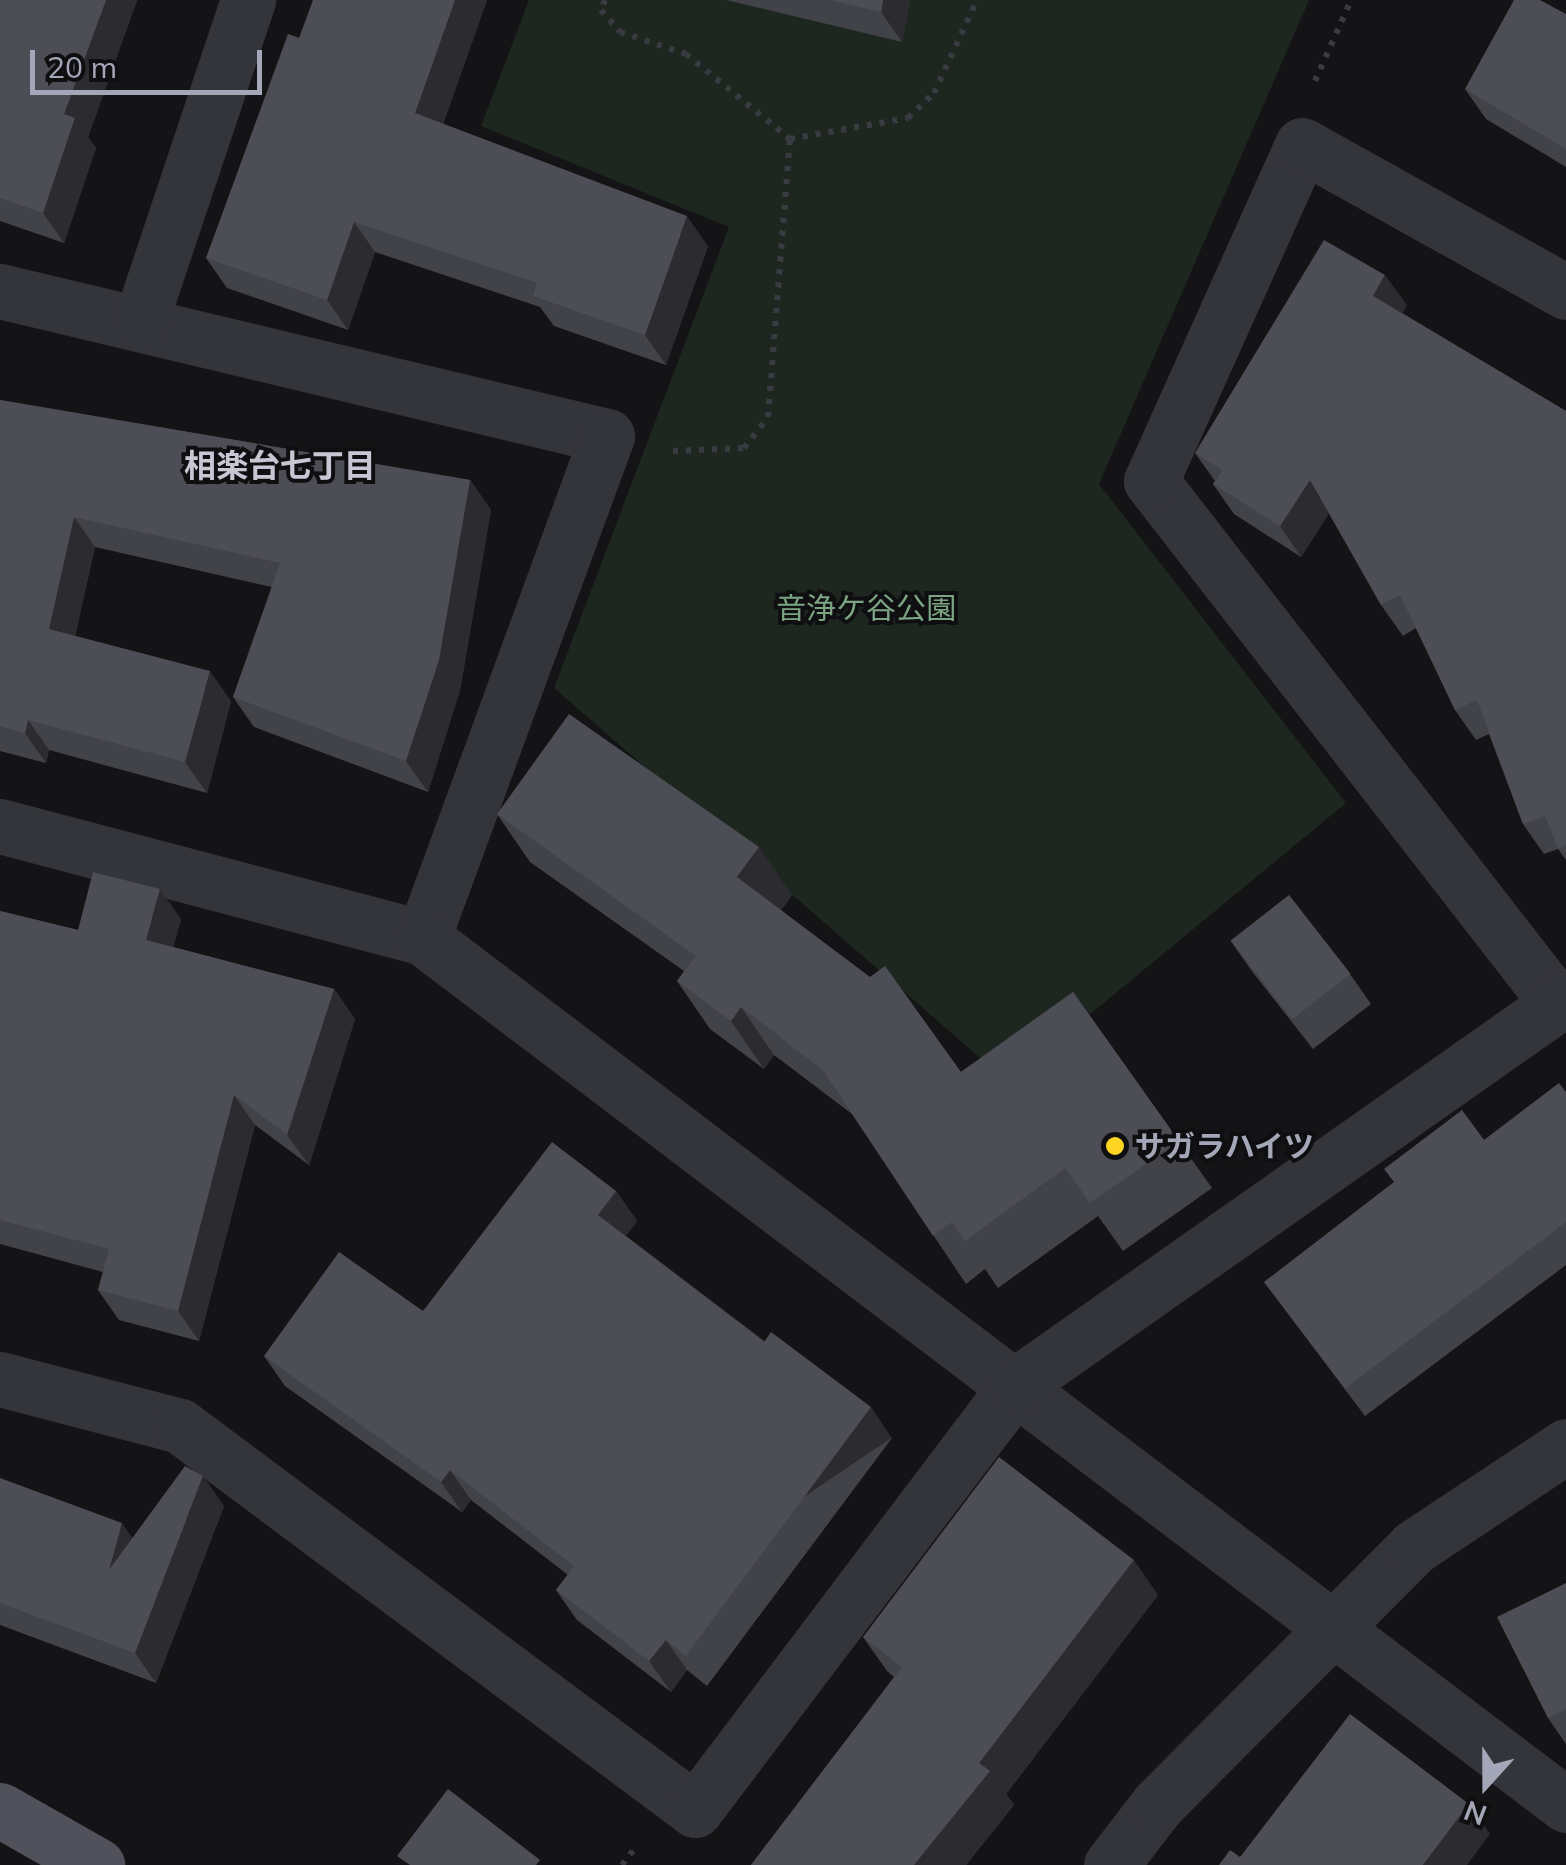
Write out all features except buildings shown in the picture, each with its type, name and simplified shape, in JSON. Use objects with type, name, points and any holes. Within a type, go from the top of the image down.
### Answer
[{"type":"main road","points":[[0,1810],[97,1865]]},
{"type":"street","points":[[140,323],[248,0]]},
{"type":"street","points":[[0,1379],[180,1426],[695,1810],[1018,1384],[1561,1000],[1151,481],[1302,145],[1566,292]]},
{"type":"street","points":[[0,291],[607,436],[423,938]]},
{"type":"street","points":[[0,826],[423,938],[1018,1384],[1566,1805]]},
{"type":"street","points":[[1110,1865],[1329,1624],[1414,1547],[1566,1446]]},
{"type":"path","points":[[605,0],[602,10],[620,32],[686,54],[790,138],[908,118],[934,93],[977,0]]},
{"type":"path","points":[[1302,145],[1306,100],[1351,0]]},
{"type":"path","points":[[607,436],[688,454],[744,448],[768,417],[790,138]]},
{"type":"green space","name":"音浄ケ谷公園","points":[[529,0],[1309,0],[1099,484],[1346,803],[1008,1082],[554,688],[729,227],[481,126]]},
{"type":"place","name":"サガラハイツ","points":[[1115,1146]]},
{"type":"district","name":"相楽台七丁目","points":[[280,465]]}]
